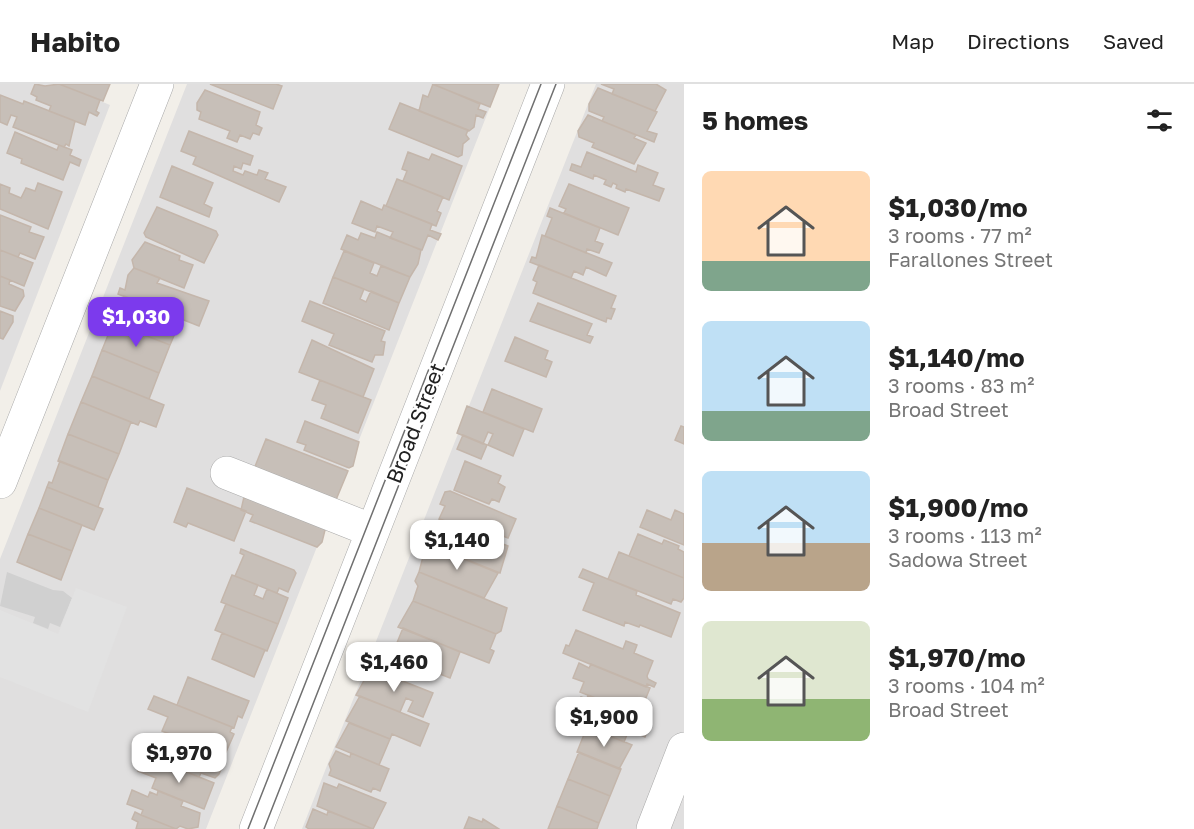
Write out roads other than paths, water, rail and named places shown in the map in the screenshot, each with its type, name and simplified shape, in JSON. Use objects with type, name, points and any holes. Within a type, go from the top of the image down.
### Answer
[{"type":"street","points":[[0,482],[157,84]]},
{"type":"street","name":"Broad Street","points":[[256,829],[549,84]]},
{"type":"street","points":[[227,473],[373,531]]},
{"type":"street","points":[[653,829],[684,749]]},
{"type":"tram line","points":[[248,829],[541,84]]},
{"type":"tram line","points":[[264,829],[556,84]]}]
